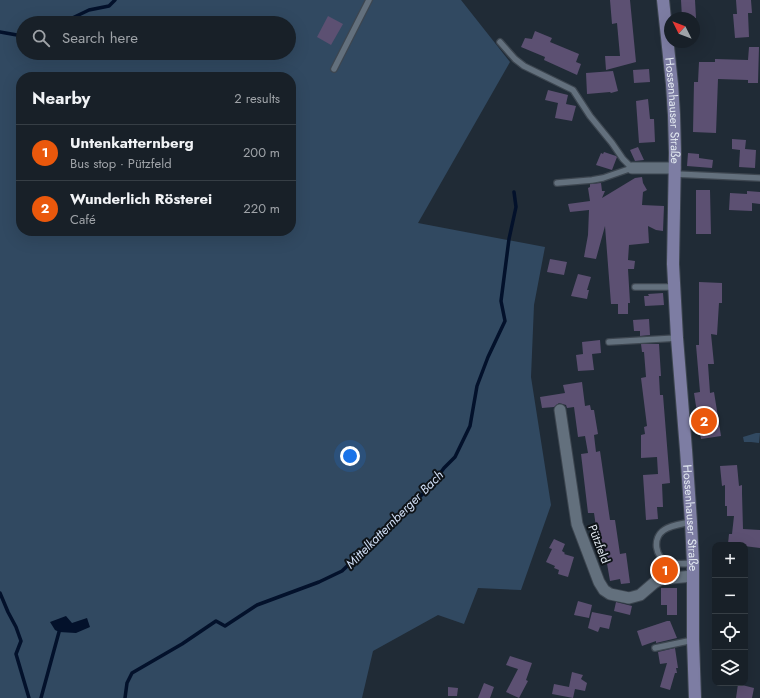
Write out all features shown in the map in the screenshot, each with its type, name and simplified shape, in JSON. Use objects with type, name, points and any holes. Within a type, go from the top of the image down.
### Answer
[{"type":"street","name":"Hossenhauser Straße","points":[[663,0],[673,91],[675,171],[674,287],[691,522],[695,698]]},
{"type":"street","points":[[632,168],[675,171]]},
{"type":"street","name":"Pützfeld","points":[[560,410],[577,524],[599,582],[604,590],[610,594],[629,598],[640,595],[654,583],[661,580],[693,576]]},
{"type":"lane","points":[[334,69],[369,0]]},
{"type":"lane","points":[[500,42],[515,59],[524,66],[573,90],[590,116],[612,143],[623,160],[632,168]]},
{"type":"lane","points":[[557,183],[598,179],[632,168]]},
{"type":"lane","name":"Hossenhauser Straße","points":[[675,171],[760,178]]},
{"type":"lane","points":[[635,287],[674,287]]},
{"type":"lane","points":[[609,342],[677,338]]},
{"type":"lane","points":[[691,522],[669,527],[663,530],[659,535],[656,545],[658,554],[668,562],[675,564],[693,563]]},
{"type":"lane","points":[[655,648],[693,640]]},
{"type":"shaded area","points":[[0,0],[461,0],[510,62],[418,223],[545,247],[534,305],[531,377],[551,505],[521,590],[478,588],[464,624],[438,615],[373,651],[362,698],[0,698]]},
{"type":"shaded area","points":[[760,433],[759,443],[744,442],[743,437]]},
{"type":"shaded area","points":[[66,616],[72,623],[87,618],[90,627],[76,633],[59,632],[55,630],[50,622]]},
{"type":"building","points":[[610,0],[630,0],[636,62],[606,70],[605,56],[620,56],[617,23],[612,24]]},
{"type":"building","points":[[681,0],[695,0],[696,12],[682,12]]},
{"type":"building","points":[[736,0],[751,0],[752,13],[748,13],[749,37],[735,38],[733,14],[737,14]]},
{"type":"building","points":[[328,16],[343,24],[331,45],[317,37]]},
{"type":"building","points":[[535,31],[552,38],[550,42],[579,54],[576,62],[581,64],[577,75],[544,60],[545,57],[521,47],[525,38],[532,39]]},
{"type":"building","points":[[749,47],[759,47],[758,83],[748,83],[748,80],[718,79],[716,133],[693,132],[694,82],[698,82],[699,62],[715,62],[715,59],[748,60]]},
{"type":"building","points":[[649,69],[650,82],[634,83],[633,70]]},
{"type":"building","points":[[613,71],[618,91],[611,93],[587,94],[586,73]]},
{"type":"building","points":[[548,90],[568,95],[566,104],[576,106],[572,121],[555,118],[558,103],[545,100]]},
{"type":"building","points":[[648,99],[650,119],[654,119],[655,142],[639,143],[636,101]]},
{"type":"building","points":[[732,139],[746,140],[745,149],[756,150],[755,168],[739,167],[740,150],[732,149]]},
{"type":"building","points":[[638,147],[644,160],[635,161],[630,150]]},
{"type":"building","points":[[604,152],[617,157],[612,170],[596,165],[601,153],[603,154]]},
{"type":"building","points":[[688,153],[699,154],[699,158],[713,160],[712,168],[687,166]]},
{"type":"building","points":[[642,177],[643,183],[647,190],[643,192],[642,205],[664,206],[663,231],[656,230],[648,226],[649,243],[629,245],[628,260],[635,261],[634,269],[628,269],[630,303],[628,303],[628,314],[618,314],[618,304],[611,304],[605,226],[596,259],[584,257],[588,235],[589,210],[570,212],[568,204],[590,201],[588,188],[590,187],[590,184],[601,183],[602,191],[605,191],[602,198],[635,178]]},
{"type":"building","points":[[696,190],[710,190],[711,234],[696,234]]},
{"type":"building","points":[[747,191],[760,192],[760,204],[752,203],[752,211],[729,210],[730,193],[747,194]]},
{"type":"building","points":[[550,259],[567,262],[564,275],[547,272]]},
{"type":"building","points":[[578,274],[591,277],[587,290],[589,290],[587,299],[571,296]]},
{"type":"building","points":[[699,282],[722,283],[722,303],[719,303],[717,335],[711,334],[714,364],[708,364],[710,393],[714,392],[721,436],[701,439],[694,393],[700,392],[696,345],[699,345]]},
{"type":"building","points":[[663,293],[664,305],[645,306],[644,296],[649,296],[648,294]]},
{"type":"building","points":[[649,319],[650,335],[640,336],[640,331],[634,331],[633,320]]},
{"type":"building","points":[[600,340],[601,353],[592,354],[594,370],[578,371],[576,355],[583,354],[582,342]]},
{"type":"building","points":[[641,344],[659,344],[661,376],[659,376],[660,395],[663,395],[670,483],[662,484],[663,507],[657,507],[658,519],[646,520],[643,475],[658,474],[657,457],[641,458],[641,435],[645,434],[644,427],[647,426],[641,378],[646,377],[644,352],[642,352]]},
{"type":"building","points":[[582,382],[585,406],[590,405],[591,410],[594,410],[598,434],[594,435],[596,452],[600,451],[610,520],[615,520],[620,554],[626,553],[630,583],[621,584],[620,579],[610,581],[604,546],[599,547],[594,513],[588,513],[581,454],[588,453],[585,436],[578,437],[574,407],[567,408],[566,405],[559,403],[554,407],[542,408],[540,397],[565,393],[563,385]]},
{"type":"building","points":[[737,465],[739,486],[742,485],[743,529],[760,530],[760,548],[748,546],[748,542],[728,542],[729,534],[732,534],[734,516],[727,516],[727,506],[725,506],[725,485],[722,486],[720,466]]},
{"type":"building","points":[[554,539],[565,544],[562,551],[565,553],[564,554],[574,557],[568,577],[558,574],[559,570],[554,568],[555,566],[546,562],[552,549],[549,548]]},
{"type":"building","points":[[661,588],[677,588],[677,615],[667,615],[667,605],[661,605]]},
{"type":"building","points":[[578,601],[592,605],[589,618],[574,615]]},
{"type":"building","points":[[616,602],[632,606],[630,615],[614,611]]},
{"type":"building","points":[[592,612],[612,616],[609,629],[600,627],[598,632],[588,628]]},
{"type":"building","points":[[670,621],[677,638],[656,643],[656,641],[642,646],[637,631]]},
{"type":"building","points":[[675,648],[678,668],[676,668],[677,673],[675,673],[670,690],[660,687],[667,663],[660,664],[658,652]]},
{"type":"building","points":[[510,656],[532,663],[526,680],[528,681],[519,698],[506,692],[518,669],[506,665]]},
{"type":"building","points":[[572,672],[583,675],[581,679],[587,683],[585,691],[575,689],[573,698],[552,694],[554,684],[569,687]]},
{"type":"building","points":[[484,683],[494,687],[490,698],[478,698]]},
{"type":"building","points":[[738,686],[754,688],[752,698],[736,698]]},
{"type":"building","points":[[448,687],[458,688],[457,696],[448,696]]},
{"type":"waterway","points":[[76,16],[89,10],[109,6],[115,0]]},
{"type":"waterway","points":[[0,32],[16,35]]},
{"type":"waterway","name":"Mittelkatternberger Bach","points":[[125,698],[127,683],[132,673],[182,644],[216,621],[225,626],[257,605],[319,582],[342,571],[430,487],[444,468],[455,457],[470,426],[477,386],[488,357],[505,321],[501,301],[509,239],[516,207],[514,192]]},
{"type":"waterway","points":[[0,593],[21,641],[16,654],[29,698]]},
{"type":"waterway","points":[[41,698],[59,632]]},
{"type":"place","name":"Wunderlich Rösterei","points":[[704,421]]},
{"type":"place","name":"Untenkatternberg","points":[[665,570]]}]
